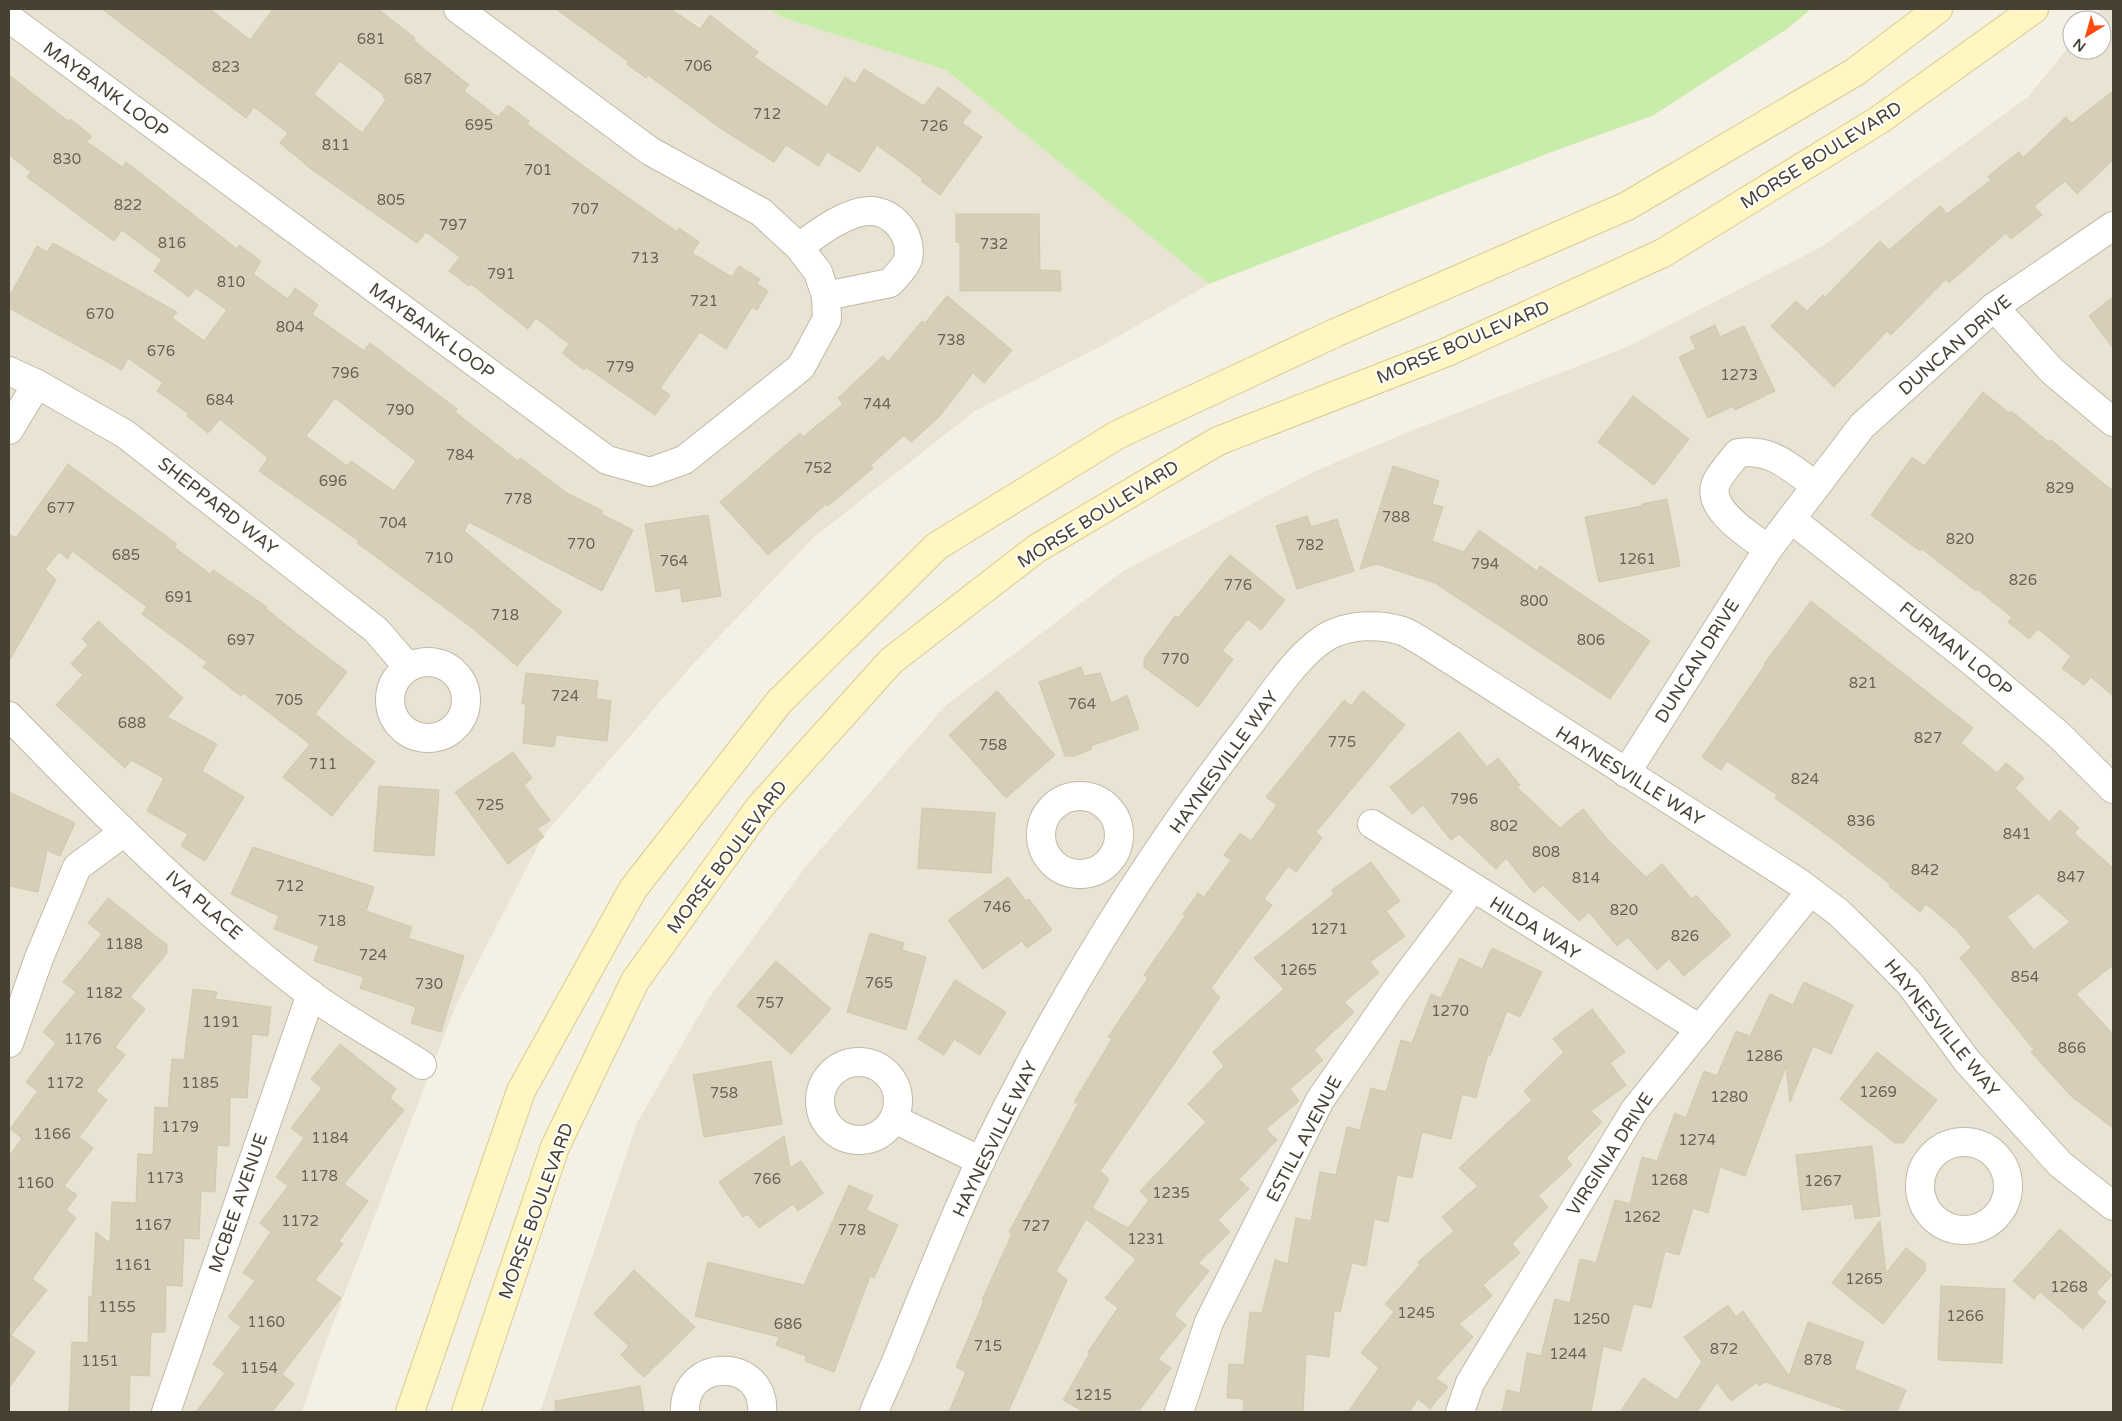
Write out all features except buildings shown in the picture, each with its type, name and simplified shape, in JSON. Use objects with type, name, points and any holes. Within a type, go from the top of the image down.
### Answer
[{"type":"main road","points":[[410,1412],[521,1091],[634,889],[779,702],[937,546],[1117,435],[1335,333],[1627,206],[1855,72],[1938,9]]},
{"type":"main road","name":"MORSE BOULEVARD","points":[[466,1412],[556,1147],[635,980],[760,808],[891,661],[1036,549],[1218,441],[1447,352],[1663,253],[1879,120],[2034,9]]},
{"type":"street","name":"MAYBANK LOOP","points":[[9,18],[607,460],[650,472],[684,460],[802,367],[827,319],[826,296],[818,272],[799,247],[761,212],[650,151],[458,9]]},
{"type":"street","points":[[799,247],[826,227],[868,211],[880,212],[896,221],[906,235],[907,260],[890,283],[826,296]]},
{"type":"street","name":"DUNCAN DRIVE","points":[[1626,774],[1768,550],[1862,426],[1994,307],[2113,226]]},
{"type":"street","points":[[1994,307],[2052,371],[2113,422]]},
{"type":"street","name":"SHEPPARD WAY","points":[[9,371],[37,384],[125,434],[376,630],[408,667]]},
{"type":"street","points":[[9,430],[37,384]]},
{"type":"street","points":[[1768,550],[1724,515],[1716,502],[1716,482],[1738,453],[1755,450],[1771,456],[1816,485]]},
{"type":"street","name":"FURMAN LOOP","points":[[1791,519],[1975,664],[2059,735],[2113,789]]},
{"type":"street","name":"HAYNESVILLE WAY","points":[[874,1412],[925,1288],[981,1161],[1017,1089],[1050,1030],[1141,878],[1224,758],[1294,667],[1314,647],[1332,634],[1352,627],[1380,626],[1400,630],[1810,892],[1838,912],[1910,984],[1967,1061],[2060,1164],[2113,1206]]},
{"type":"street","name":"IVA PLACE","points":[[9,716],[123,833],[215,916],[311,994],[422,1065]]},
{"type":"street","name":"HILDA WAY","points":[[1372,824],[1472,889],[1700,1029]]},
{"type":"street","points":[[9,1043],[39,958],[77,867],[123,833]]},
{"type":"street","points":[[1112,857],[1141,878]]},
{"type":"street","name":"ESTILL AVENUE","points":[[1179,1412],[1209,1322],[1320,1100],[1394,993],[1472,889]]},
{"type":"street","name":"VIRGINIA DRIVE","points":[[1460,1412],[1470,1383],[1634,1111],[1810,892]]},
{"type":"street","name":"MCBEE AVENUE","points":[[166,1412],[311,994]]},
{"type":"street","points":[[894,1119],[981,1161]]},
{"type":"street","points":[[1997,1156],[2028,1128]]},
{"type":"street","points":[[685,1412],[686,1399],[692,1386],[701,1377],[714,1371],[727,1370],[740,1374],[751,1382],[759,1392],[762,1412]]},
{"type":"shaded area","points":[[9,9],[769,9],[784,18],[946,70],[1209,284],[1103,345],[975,411],[813,538],[693,664],[543,836],[456,1005],[319,1360],[302,1412],[9,1412]]},
{"type":"shaded area","points":[[2113,9],[2113,1412],[540,1412],[637,1123],[709,998],[807,865],[946,705],[1125,570],[1313,472],[1413,430],[1627,347],[1823,246],[2028,97],[2062,55],[2062,60],[2112,60],[2112,10],[2099,10]]},
{"type":"green space","points":[[769,9],[1811,9],[1787,29],[1652,116],[1557,150],[1209,284],[946,70],[784,18]]}]
